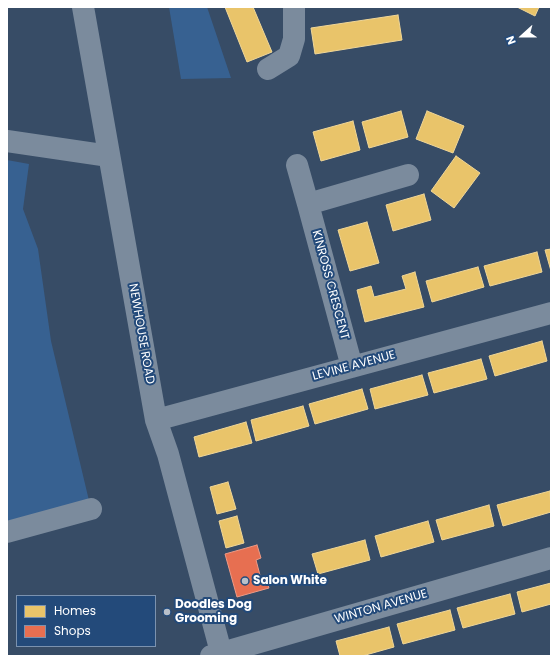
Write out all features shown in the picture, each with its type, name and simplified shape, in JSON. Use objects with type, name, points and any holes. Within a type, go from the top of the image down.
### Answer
[{"type":"street","name":"NEWHOUSE ROAD","points":[[83,7],[156,420],[168,454],[218,655]]},
{"type":"street","points":[[268,69],[288,56],[294,39],[294,7]]},
{"type":"street","points":[[7,140],[109,156]]},
{"type":"street","name":"KINROSS CRESCENT","points":[[297,166],[352,367]]},
{"type":"street","points":[[308,204],[408,175]]},
{"type":"street","name":"LEVINE AVENUE","points":[[156,420],[551,313]]},
{"type":"street","points":[[7,532],[91,509]]},
{"type":"street","name":"WINTON AVENUE","points":[[218,655],[551,558]]},
{"type":"shaded area","points":[[169,7],[207,7],[231,78],[181,79]]},
{"type":"shaded area","points":[[7,160],[29,164],[23,209],[38,249],[51,341],[91,509],[7,532]]},
{"type":"building: Homes","points":[[225,7],[253,7],[272,52],[247,62]]},
{"type":"building: Homes","points":[[517,7],[539,7],[535,16]]},
{"type":"building: Homes","points":[[398,15],[402,40],[315,54],[311,28]]},
{"type":"building: Homes","points":[[401,111],[408,137],[369,148],[362,122]]},
{"type":"building: Homes","points":[[427,111],[464,126],[453,153],[416,139]]},
{"type":"building: Homes","points":[[353,121],[360,150],[321,161],[313,132]]},
{"type":"building: Homes","points":[[456,156],[480,173],[454,208],[431,191]]},
{"type":"building: Homes","points":[[424,194],[431,220],[393,231],[386,205]]},
{"type":"building: Homes","points":[[367,222],[379,263],[350,271],[338,230]]},
{"type":"building: Homes","points":[[551,249],[551,271],[545,250]]},
{"type":"building: Homes","points":[[537,252],[542,272],[490,286],[484,266]]},
{"type":"building: Homes","points":[[478,267],[484,287],[432,302],[426,281]]},
{"type":"building: Homes","points":[[415,272],[424,307],[365,322],[357,290],[371,286],[374,297],[406,289],[402,276]]},
{"type":"building: Homes","points":[[542,341],[547,361],[495,376],[489,356]]},
{"type":"building: Homes","points":[[481,359],[487,379],[434,393],[428,373]]},
{"type":"building: Homes","points":[[422,375],[428,395],[375,409],[370,389]]},
{"type":"building: Homes","points":[[362,389],[368,409],[315,424],[309,404]]},
{"type":"building: Homes","points":[[303,406],[309,426],[256,441],[251,420]]},
{"type":"building: Homes","points":[[246,422],[252,443],[199,457],[194,437]]},
{"type":"building: Homes","points":[[228,482],[236,509],[217,514],[210,487]]},
{"type":"building: Homes","points":[[550,491],[551,512],[503,526],[497,505]]},
{"type":"building: Homes","points":[[489,505],[494,526],[442,540],[436,520]]},
{"type":"building: Homes","points":[[237,516],[244,543],[226,548],[219,521]]},
{"type":"building: Homes","points":[[428,521],[434,542],[381,557],[375,536]]},
{"type":"building: Homes","points":[[365,540],[370,560],[318,574],[312,554]]},
{"type":"building: Homes","points":[[551,583],[551,604],[522,612],[517,592]]},
{"type":"building: Homes","points":[[510,594],[515,614],[463,628],[457,608]]},
{"type":"building: Homes","points":[[450,610],[455,630],[403,644],[397,624]]},
{"type":"building: Homes","points":[[389,627],[394,647],[362,656],[340,656],[336,641]]},
{"type":"building: Shops","points":[[257,545],[261,558],[256,560],[261,579],[265,577],[269,588],[237,597],[225,554]]},
{"type":"place","name":"Salon White","points":[[245,581]]},
{"type":"place","name":"Doodles Dog Grooming","points":[[167,612]]}]
